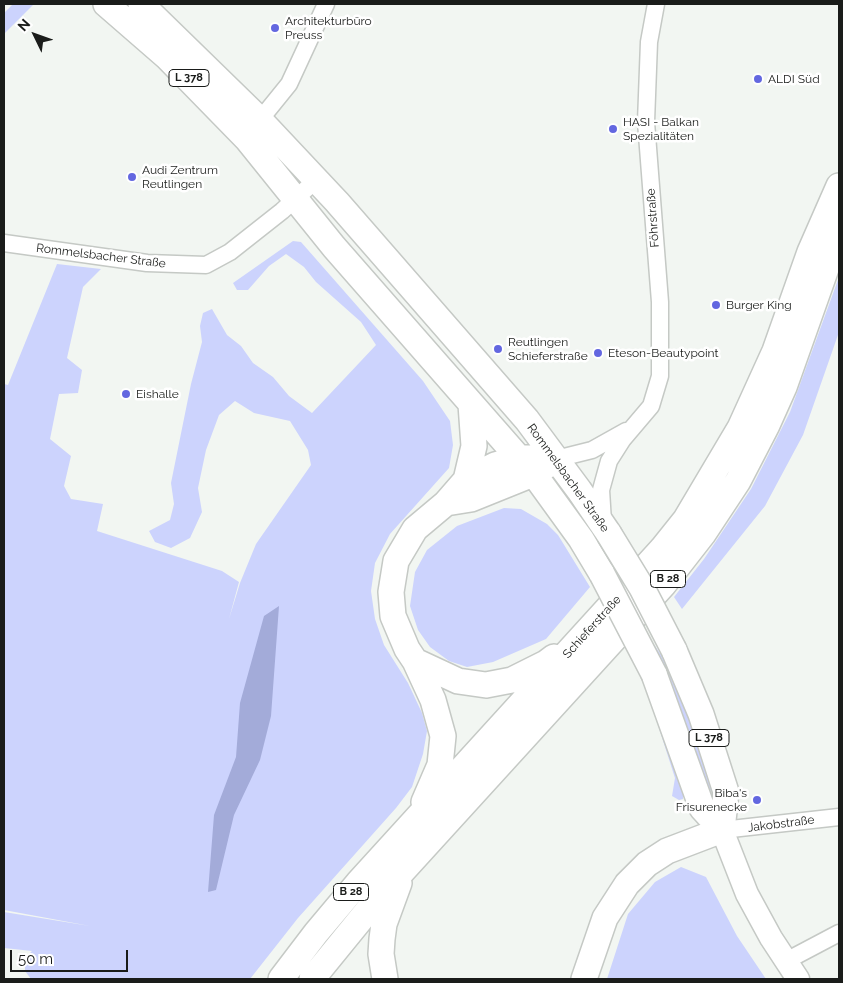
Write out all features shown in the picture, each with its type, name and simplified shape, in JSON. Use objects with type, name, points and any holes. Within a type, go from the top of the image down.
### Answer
[{"type":"main road","name":"Rommelsbacher Straße","points":[[106,4],[316,180],[526,420],[556,459],[606,529],[642,588],[674,650],[701,714],[726,792],[722,830]]},
{"type":"main road","name":"Rommelsbacher Straße","points":[[141,4],[253,129],[296,198],[340,253],[526,466],[581,539],[623,610],[654,674],[702,808],[722,830],[747,894],[792,970]]},
{"type":"main road","name":"B 28","points":[[831,227],[839,186]]},
{"type":"main road","name":"Schieferstraße","points":[[282,975],[330,916],[662,549],[686,519],[730,448],[831,227]]},
{"type":"main road","name":"Schieferstraße","points":[[312,979],[341,941],[405,868],[664,584],[716,517],[748,462],[773,413],[831,227]]},
{"type":"main road","points":[[466,480],[474,446],[471,404]]},
{"type":"main road","points":[[416,820],[440,765],[444,736],[433,700],[415,661],[407,649],[393,616],[391,598],[393,574],[405,543],[415,529],[446,503],[466,480],[488,467],[526,466],[556,459]]},
{"type":"main road","points":[[446,503],[471,499],[526,466]]},
{"type":"main road","points":[[415,661],[458,681],[480,685],[499,683],[546,663],[600,618]]},
{"type":"main road","points":[[584,979],[605,918],[627,884],[646,864],[667,851],[722,830]]},
{"type":"main road","points":[[386,979],[381,954],[384,924],[405,868]]},
{"type":"street","points":[[253,129],[289,84],[326,4]]},
{"type":"street","name":"Föhrstraße","points":[[606,529],[601,490],[605,471],[619,445],[651,406],[658,390],[662,357],[646,122],[649,42],[656,4]]},
{"type":"street","name":"Rommelsbacher Straße","points":[[4,243],[138,262],[206,265],[230,252],[316,180]]},
{"type":"street","name":"Föhrstraße","points":[[556,459],[592,450],[634,425]]},
{"type":"street","name":"Jakobstraße","points":[[722,830],[839,817]]},
{"type":"street","points":[[792,970],[839,933]]},
{"type":"shaded area","points":[[13,4],[34,4],[4,34],[4,13]]},
{"type":"shaded area","points":[[293,241],[301,242],[423,381],[450,421],[453,445],[449,468],[390,534],[375,563],[371,591],[375,619],[384,645],[408,683],[422,713],[427,731],[423,754],[412,787],[396,808],[298,918],[250,979],[31,979],[25,971],[25,965],[27,956],[32,951],[4,948],[4,912],[90,926],[4,910],[4,384],[8,385],[57,264],[101,269],[83,287],[67,358],[82,370],[78,393],[59,394],[50,439],[71,456],[64,486],[71,499],[103,504],[97,531],[222,571],[239,582],[229,619],[240,583],[256,544],[311,465],[308,450],[290,421],[254,413],[235,401],[219,415],[206,450],[198,488],[202,512],[190,538],[171,548],[155,542],[149,531],[170,520],[174,504],[171,483],[191,384],[202,342],[200,326],[203,313],[212,309],[227,335],[241,346],[253,363],[273,377],[289,396],[312,413],[376,345],[361,322],[316,282],[304,267],[286,254],[269,266],[248,290],[237,290],[233,283]]},
{"type":"shaded area","points":[[839,277],[839,332],[803,435],[765,506],[682,609],[674,597],[704,559],[751,489],[790,412]]},
{"type":"shaded area","points":[[504,508],[521,509],[547,524],[558,535],[590,587],[546,639],[493,662],[467,667],[449,661],[430,647],[418,630],[410,606],[415,572],[427,550],[457,526]]},
{"type":"shaded area","points":[[279,606],[271,716],[260,760],[234,815],[216,890],[208,892],[214,815],[236,757],[240,703],[264,616]]},
{"type":"shaded area","points":[[648,636],[671,669],[715,789],[705,792]]},
{"type":"shaded area","points":[[648,694],[683,791],[683,799],[679,800],[672,796],[675,778]]},
{"type":"shaded area","points":[[681,867],[706,877],[737,936],[766,979],[607,979],[628,914],[655,882]]},
{"type":"place","name":"Architekturbüro Preuss","points":[[275,28]]},
{"type":"place","name":"ALDI Süd","points":[[758,79]]},
{"type":"place","name":"HASI - Balkan Spezialitäten","points":[[613,129]]},
{"type":"place","name":"Audi Zentrum Reutlingen","points":[[132,177]]},
{"type":"place","name":"Burger King","points":[[716,305]]},
{"type":"place","name":"Reutlingen Schieferstraße","points":[[498,349]]},
{"type":"place","name":"Eteson-Beautypoint","points":[[598,353]]},
{"type":"place","name":"Eishalle","points":[[126,394]]},
{"type":"place","name":"Biba's Frisurenecke","points":[[757,800]]}]
